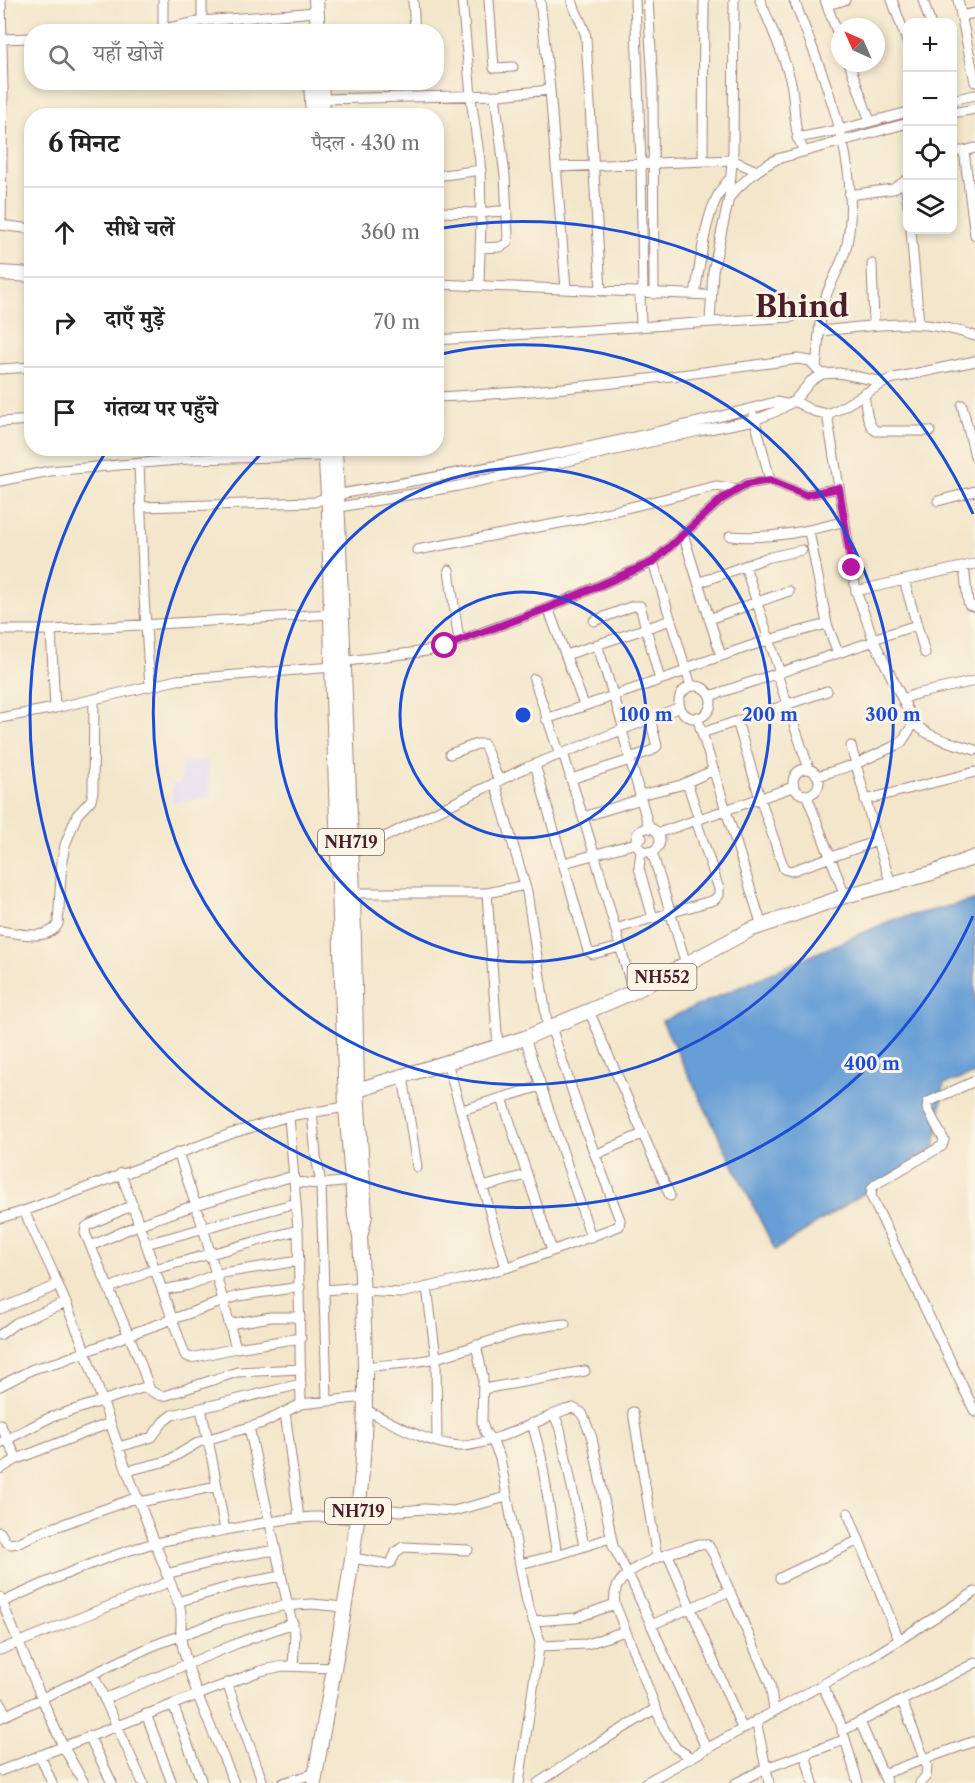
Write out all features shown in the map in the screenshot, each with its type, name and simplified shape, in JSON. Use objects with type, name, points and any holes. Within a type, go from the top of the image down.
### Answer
[{"type":"highway","points":[[310,24],[312,6]]},
{"type":"highway","points":[[312,6],[316,24]]},
{"type":"highway","points":[[311,90],[313,108]]},
{"type":"highway","points":[[321,90],[323,108]]},
{"type":"highway","points":[[0,273],[24,274]]},
{"type":"highway","name":"NH719","points":[[315,1778],[353,1558],[358,1513],[365,1367],[360,1236],[355,1216],[352,1181],[338,859],[334,501],[329,456]]},
{"type":"highway","name":"NH719","points":[[334,501],[331,614],[353,893],[350,1097],[365,1216],[360,1236]]},
{"type":"highway","name":"NH552","points":[[350,1097],[403,1076],[498,1047],[550,1028],[633,992],[731,939],[762,926],[845,896],[975,857]]},
{"type":"street","points":[[1,0],[1,225],[24,228]]},
{"type":"street","points":[[163,0],[163,24]]},
{"type":"street","points":[[202,0],[202,21]]},
{"type":"street","points":[[413,0],[414,24]]},
{"type":"street","points":[[462,0],[481,170],[478,285]]},
{"type":"street","points":[[489,0],[494,68],[513,67]]},
{"type":"street","points":[[540,0],[566,289]]},
{"type":"street","points":[[572,0],[585,30],[601,291]]},
{"type":"street","points":[[635,0],[641,164],[641,327]]},
{"type":"street","points":[[648,0],[652,84],[654,294]]},
{"type":"street","points":[[703,161],[704,0]]},
{"type":"street","points":[[704,322],[702,294],[710,253],[729,188],[732,160],[735,65],[734,0]]},
{"type":"street","points":[[760,0],[786,65],[801,145]]},
{"type":"street","points":[[141,507],[334,501],[458,486],[754,420],[790,403],[819,371],[820,331],[824,302],[847,244],[849,195],[847,166],[822,71],[794,0]]},
{"type":"street","points":[[832,18],[826,3],[845,0]]},
{"type":"street","points":[[892,0],[903,30]]},
{"type":"street","points":[[923,0],[929,18]]},
{"type":"street","points":[[958,0],[975,82]]},
{"type":"street","points":[[185,24],[312,6]]},
{"type":"street","points":[[961,16],[975,13]]},
{"type":"street","points":[[957,29],[963,27]]},
{"type":"street","points":[[2,39],[24,38]]},
{"type":"street","points":[[852,72],[870,121]]},
{"type":"street","points":[[322,99],[471,96],[549,90]]},
{"type":"street","points":[[480,248],[501,247],[507,243],[508,237],[495,95]]},
{"type":"street","points":[[957,97],[975,95]]},
{"type":"street","points":[[957,112],[975,109]]},
{"type":"street","points":[[702,294],[710,253],[711,208],[719,190],[740,185],[757,171],[801,145],[890,123],[903,115]]},
{"type":"street","points":[[801,145],[840,135],[870,121],[903,123]]},
{"type":"street","points":[[957,151],[975,148]]},
{"type":"street","points":[[964,151],[975,235]]},
{"type":"street","points":[[556,167],[732,160],[757,171]]},
{"type":"street","points":[[444,175],[481,170]]},
{"type":"street","points":[[849,195],[893,189],[903,183]]},
{"type":"street","points":[[444,212],[481,213],[507,210]]},
{"type":"street","points":[[911,234],[919,324]]},
{"type":"street","points":[[872,264],[874,325]]},
{"type":"street","points":[[444,284],[654,294],[702,294]]},
{"type":"street","points":[[444,339],[792,316]]},
{"type":"street","points":[[820,331],[874,325],[919,324],[950,327],[975,336]]},
{"type":"street","points":[[444,396],[563,388],[696,374],[798,359],[810,361],[819,371],[883,382]]},
{"type":"street","points":[[334,501],[775,402],[790,403],[827,414],[839,410],[883,382],[975,361]]},
{"type":"street","points":[[0,369],[24,368]]},
{"type":"street","points":[[864,393],[869,423],[873,430],[930,431]]},
{"type":"street","points":[[962,405],[975,456]]},
{"type":"street","points":[[752,409],[770,480]]},
{"type":"street","points":[[827,414],[856,591],[874,640],[915,723],[932,736],[975,750]]},
{"type":"street","points":[[0,422],[24,420]]},
{"type":"street","points":[[0,481],[50,471],[242,456]]},
{"type":"street","points":[[139,463],[145,624],[150,686]]},
{"type":"street","points":[[0,718],[56,708],[177,680],[336,664],[428,651],[548,608],[653,562],[722,499],[755,482],[770,480],[805,495],[839,488]]},
{"type":"street","points":[[417,550],[581,519],[716,486],[738,489]]},
{"type":"street","points":[[938,501],[975,491]]},
{"type":"street","points":[[730,536],[762,537],[809,531],[845,521]]},
{"type":"street","points":[[809,531],[827,624],[838,653]]},
{"type":"street","points":[[682,534],[721,657]]},
{"type":"street","points":[[698,583],[778,555],[802,550]]},
{"type":"street","points":[[653,562],[691,686]]},
{"type":"street","points":[[856,591],[975,564]]},
{"type":"street","points":[[745,566],[809,769],[818,776],[817,790],[807,796],[799,794],[793,787],[792,781],[795,774],[809,769]]},
{"type":"street","points":[[964,567],[968,602],[969,605],[975,607]]},
{"type":"street","points":[[449,570],[459,641]]},
{"type":"street","points":[[904,580],[925,653]]},
{"type":"street","points":[[710,619],[789,591]]},
{"type":"street","points":[[594,621],[637,605],[642,609],[660,680]]},
{"type":"street","points":[[548,608],[584,705]]},
{"type":"street","points":[[0,630],[51,630],[331,614]]},
{"type":"street","points":[[566,655],[671,620]]},
{"type":"street","points":[[546,719],[768,640],[827,624]]},
{"type":"street","points":[[710,696],[917,625]]},
{"type":"street","points":[[51,630],[56,708]]},
{"type":"street","points":[[597,644],[623,730],[640,797],[647,837],[686,964]]},
{"type":"street","points":[[534,679],[546,719],[571,779],[633,992]]},
{"type":"street","points":[[903,699],[975,681]]},
{"type":"street","points":[[691,686],[704,689],[710,696],[708,710],[697,717],[688,717],[680,707],[681,694],[691,686]]},
{"type":"street","points":[[702,733],[827,691]]},
{"type":"street","points":[[0,931],[40,934],[53,931],[58,924],[65,845],[77,815],[91,800],[93,792],[94,699]]},
{"type":"street","points":[[338,859],[535,764],[680,707]]},
{"type":"street","points":[[697,717],[762,926]]},
{"type":"street","points":[[571,779],[651,751],[657,746],[650,719]]},
{"type":"street","points":[[737,721],[784,869],[791,871],[877,841]]},
{"type":"street","points":[[818,776],[856,764],[901,743],[915,723]]},
{"type":"street","points":[[325,1290],[363,1289],[393,1293],[464,1279],[506,1268],[617,1228],[620,1224],[550,1028],[525,885],[497,782],[484,744],[450,753]]},
{"type":"street","points":[[851,746],[891,884]]},
{"type":"street","points":[[535,764],[588,951],[592,954],[620,947]]},
{"type":"street","points":[[583,817],[683,784],[714,770]]},
{"type":"street","points":[[866,800],[975,772]]},
{"type":"street","points":[[615,929],[714,900],[720,892],[689,788],[683,784]]},
{"type":"street","points":[[564,863],[595,856],[793,787]]},
{"type":"street","points":[[807,796],[845,896]]},
{"type":"street","points":[[647,837],[660,844],[652,852]]},
{"type":"street","points":[[647,837],[639,868],[653,918]]},
{"type":"street","points":[[353,893],[487,892],[525,885]]},
{"type":"street","points":[[487,892],[498,1047]]},
{"type":"street","points":[[589,1011],[670,1196]]},
{"type":"street","points":[[525,1038],[591,1237]]},
{"type":"street","points":[[447,1062],[506,1268]]},
{"type":"street","points":[[403,1076],[417,1167]]},
{"type":"street","points":[[975,1082],[928,1102],[927,1108],[944,1140],[942,1146],[876,1184],[871,1191],[871,1196],[975,1412]]},
{"type":"street","points":[[462,1110],[541,1086]]},
{"type":"street","points":[[0,1218],[178,1152],[289,1116],[312,1112],[350,1097]]},
{"type":"street","points":[[502,1098],[552,1251]]},
{"type":"street","points":[[312,1112],[321,1184],[327,1401]]},
{"type":"street","points":[[289,1116],[298,1230],[301,1404]]},
{"type":"street","points":[[595,1155],[642,1134]]},
{"type":"street","points":[[178,1152],[211,1252],[236,1348]]},
{"type":"street","points":[[122,1173],[185,1355],[188,1357],[301,1338]]},
{"type":"street","points":[[483,1187],[526,1174]]},
{"type":"street","points":[[91,1246],[140,1224],[196,1205],[293,1179],[321,1184],[352,1181]]},
{"type":"street","points":[[146,1244],[296,1203]]},
{"type":"street","points":[[133,1205],[86,1227],[85,1233],[110,1288],[150,1390]]},
{"type":"street","points":[[24,1211],[66,1303],[177,1602],[182,1620],[180,1635],[188,1664],[234,1783]]},
{"type":"street","points":[[110,1288],[155,1269],[298,1230]]},
{"type":"street","points":[[162,1290],[189,1284],[216,1274],[299,1261]]},
{"type":"street","points":[[0,1309],[58,1286]]},
{"type":"street","points":[[0,1386],[33,1369],[247,1294],[300,1287]]},
{"type":"street","points":[[427,1287],[436,1358],[437,1442]]},
{"type":"street","points":[[0,1335],[16,1323],[66,1303]]},
{"type":"street","points":[[229,1324],[271,1317],[300,1317]]},
{"type":"street","points":[[365,1367],[436,1358],[534,1328],[565,1324]]},
{"type":"street","points":[[476,1345],[481,1364],[483,1389],[482,1422],[500,1458],[527,1602],[540,1646],[519,1783]]},
{"type":"street","points":[[4,1441],[49,1418],[142,1388],[164,1396],[237,1372],[301,1369]]},
{"type":"street","points":[[483,1389],[585,1371]]},
{"type":"street","points":[[119,1447],[152,1437],[164,1421],[172,1415],[301,1384]]},
{"type":"street","points":[[127,1471],[167,1461],[208,1439],[263,1423],[301,1404],[327,1401],[364,1403],[437,1442],[469,1445],[554,1414],[573,1408],[578,1409],[589,1425],[610,1538],[706,1748]]},
{"type":"street","points":[[201,1409],[225,1530]]},
{"type":"street","points":[[285,1412],[299,1518]]},
{"type":"street","points":[[633,1412],[657,1558]]},
{"type":"street","points":[[554,1414],[562,1438],[584,1546]]},
{"type":"street","points":[[0,1469],[17,1459],[110,1423]]},
{"type":"street","points":[[532,1423],[541,1456],[557,1555]]},
{"type":"street","points":[[0,1424],[4,1441],[17,1459]]},
{"type":"street","points":[[249,1427],[293,1623],[295,1635],[293,1666]]},
{"type":"street","points":[[0,1534],[6,1542],[17,1543],[50,1528],[139,1500],[217,1486]]},
{"type":"street","points":[[84,1783],[63,1746],[42,1700],[1,1599],[69,1572],[155,1543],[299,1518],[425,1509],[453,1511],[507,1497]]},
{"type":"street","points":[[848,1513],[899,1640]]},
{"type":"street","points":[[520,1564],[610,1538]]},
{"type":"street","points":[[780,1578],[859,1540]]},
{"type":"street","points":[[690,1757],[676,1748],[668,1736],[615,1604],[616,1587],[642,1564],[699,1544],[708,1545],[772,1689],[774,1711]]},
{"type":"street","points":[[353,1558],[387,1564],[391,1563],[396,1552],[403,1547],[468,1550]]},
{"type":"street","points":[[0,1650],[168,1578],[233,1557],[276,1550]]},
{"type":"street","points":[[668,1555],[742,1728]]},
{"type":"street","points":[[177,1602],[239,1584],[281,1576]]},
{"type":"street","points":[[651,1625],[730,1591]]},
{"type":"street","points":[[645,1783],[822,1685],[974,1596]]},
{"type":"street","points":[[0,1702],[3,1716],[180,1635],[223,1620],[267,1608],[312,1604],[344,1607]]},
{"type":"street","points":[[533,1621],[576,1618],[615,1604]]},
{"type":"street","points":[[104,1699],[293,1623]]},
{"type":"street","points":[[540,1646],[587,1644],[625,1630]]},
{"type":"street","points":[[736,1783],[843,1736],[860,1722],[975,1663]]},
{"type":"street","points":[[0,1771],[227,1683],[274,1668],[293,1666],[333,1668]]},
{"type":"street","points":[[93,1674],[143,1783]]},
{"type":"street","points":[[227,1683],[262,1783]]},
{"type":"street","points":[[822,1685],[836,1712],[858,1783]]},
{"type":"street","points":[[902,1701],[925,1759],[927,1772],[920,1783]]},
{"type":"street","points":[[173,1704],[202,1783]]},
{"type":"street","points":[[538,1783],[656,1709]]},
{"type":"street","points":[[146,1714],[172,1783]]},
{"type":"street","points":[[756,1720],[770,1783]]},
{"type":"street","points":[[860,1722],[885,1778],[925,1759],[975,1741]]},
{"type":"street","points":[[89,1736],[112,1783]]},
{"type":"street","points":[[805,1754],[813,1783]]},
{"type":"street","points":[[40,1755],[52,1783]]},
{"type":"street","points":[[283,1783],[315,1778]]},
{"type":"shaded area","points":[[207,760],[211,797],[173,802],[172,784],[181,783],[181,764]]},
{"type":"water","points":[[975,900],[975,1074],[944,1084],[935,1148],[775,1250],[662,1021],[892,920]]},
{"type":"district","name":"Bhind","points":[[802,306]]},
{"type":"route","points":[[445,646],[548,608],[653,562],[722,499],[747,484],[765,480],[805,495],[839,488],[852,568]]}]
